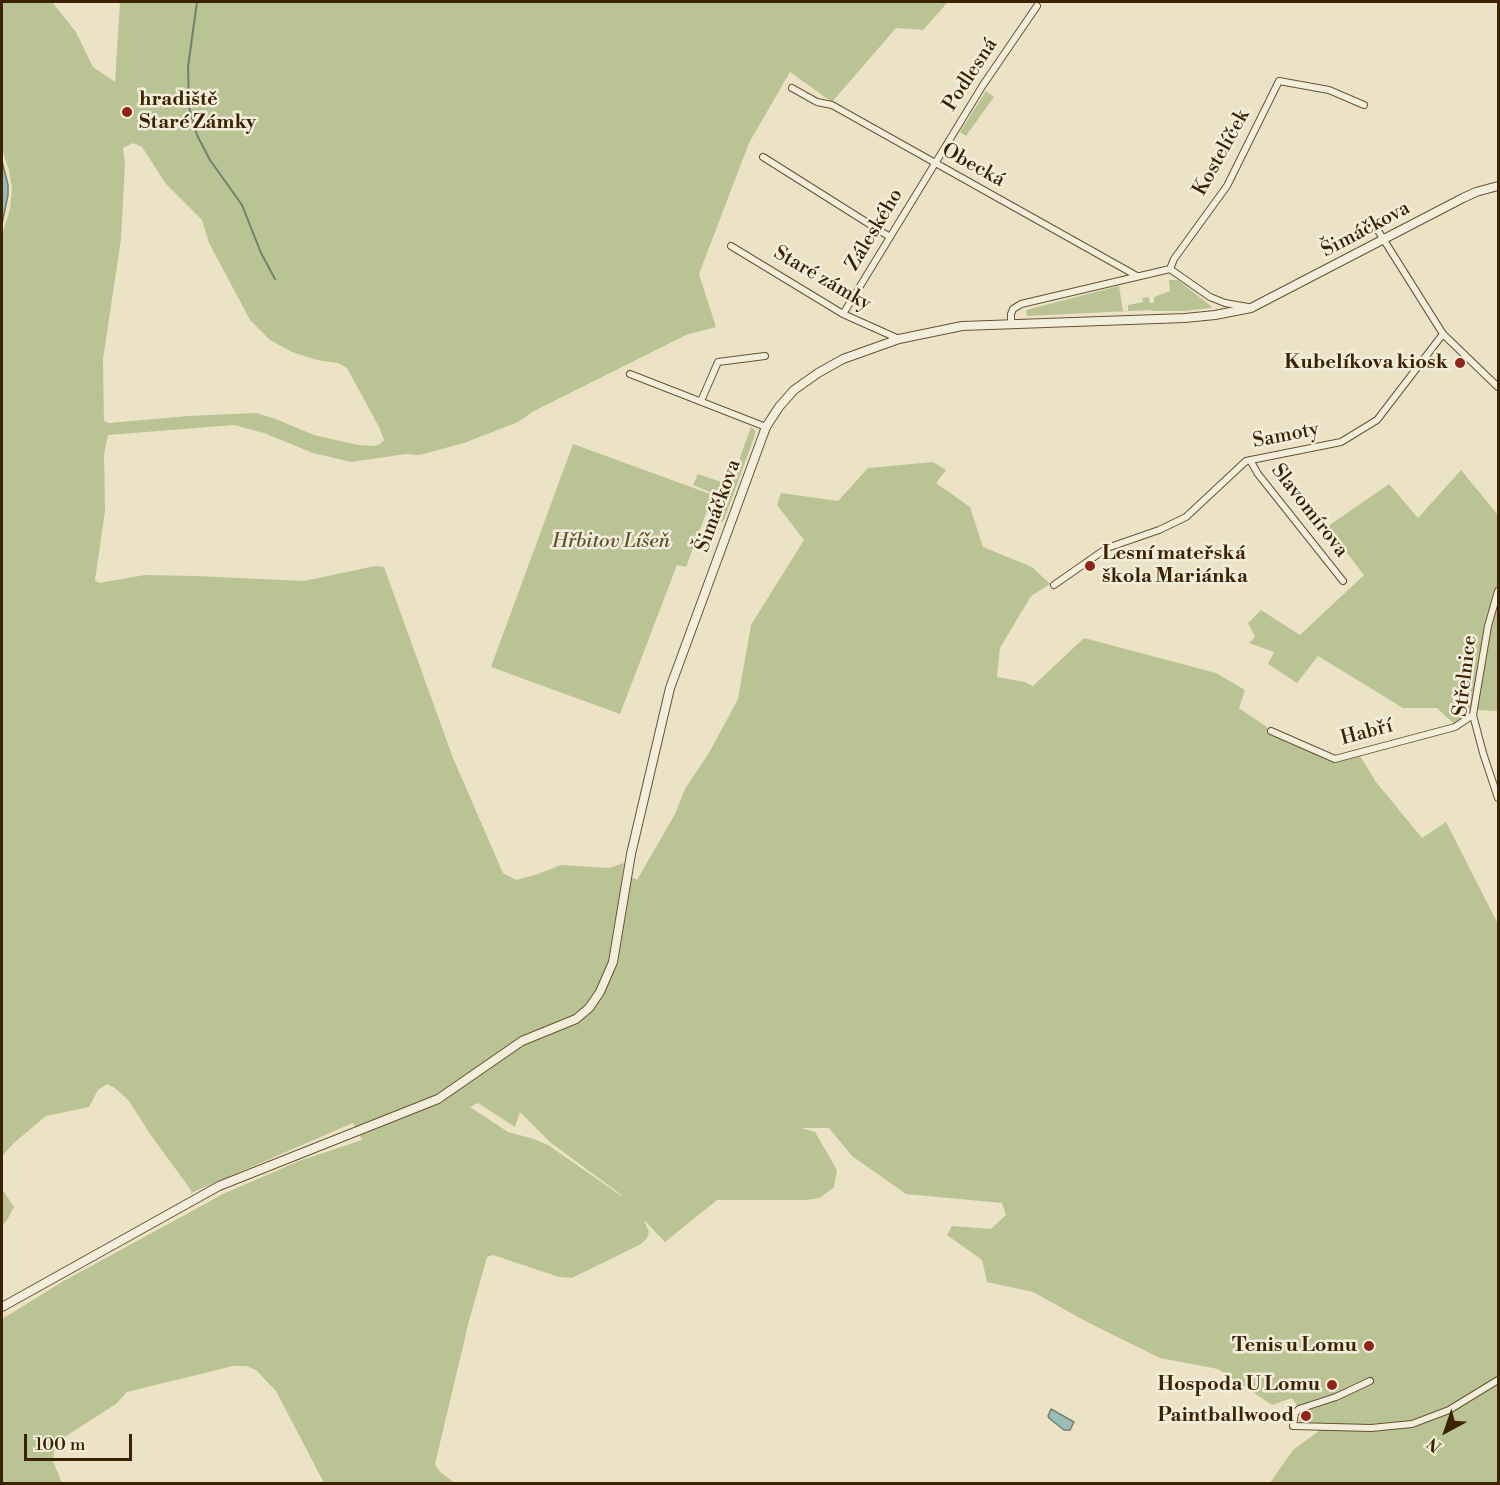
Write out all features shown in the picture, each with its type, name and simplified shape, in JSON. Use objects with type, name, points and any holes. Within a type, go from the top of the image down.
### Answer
[{"type":"street","name":"Podlesná","points":[[935,163],[983,85],[1037,6]]},
{"type":"street","name":"Kostelíček","points":[[1170,269],[1174,259],[1227,186],[1279,81],[1329,90],[1364,105]]},
{"type":"street","name":"Obecká","points":[[792,88],[817,102],[832,105],[1137,276]]},
{"type":"street","points":[[763,158],[890,237]]},
{"type":"street","name":"Záleského","points":[[843,314],[935,163]]},
{"type":"street","name":"Šimáčkova","points":[[2,1307],[203,1194],[438,1100],[522,1041],[576,1018],[590,1008],[613,962],[629,864],[670,688],[766,427],[794,390],[843,359],[899,339],[962,326],[1185,318],[1251,308],[1463,198],[1498,186]]},
{"type":"street","points":[[1377,229],[1443,334],[1498,387]]},
{"type":"street","name":"Staré zámky","points":[[731,246],[843,314],[899,339]]},
{"type":"street","points":[[1011,324],[1013,309],[1021,304],[1170,269],[1210,297],[1224,303],[1251,308]]},
{"type":"street","name":"Samoty","points":[[1054,585],[1107,548],[1159,530],[1186,517],[1246,461],[1341,442],[1377,420],[1443,334]]},
{"type":"street","points":[[701,401],[718,362],[765,356]]},
{"type":"street","points":[[630,374],[766,427]]},
{"type":"street","name":"Slavomírova","points":[[1250,460],[1258,474],[1343,581]]},
{"type":"street","name":"Střelnice","points":[[1498,591],[1488,626],[1473,716],[1498,798]]},
{"type":"street","name":"Habří","points":[[1271,731],[1335,759],[1455,727],[1473,716]]},
{"type":"street","points":[[1370,1381],[1336,1397],[1299,1409],[1295,1413],[1293,1426],[1371,1428],[1412,1424],[1449,1410],[1498,1380]]},
{"type":"green space","points":[[2,2],[52,2],[76,32],[93,67],[115,82],[120,2],[948,2],[923,30],[896,28],[832,102],[790,72],[749,143],[699,274],[716,327],[686,335],[534,411],[518,422],[464,443],[419,455],[406,454],[351,462],[313,453],[264,433],[234,425],[108,435],[104,454],[105,511],[95,580],[99,583],[145,575],[304,581],[375,566],[384,567],[453,758],[503,873],[516,880],[561,865],[609,868],[624,863],[622,877],[637,880],[675,814],[685,789],[709,753],[738,699],[751,625],[804,540],[777,505],[781,493],[838,501],[868,468],[933,462],[946,470],[936,483],[970,507],[983,547],[1032,567],[1050,584],[1031,596],[1000,648],[997,677],[1025,682],[1033,686],[1084,638],[1216,673],[1245,690],[1239,708],[1268,728],[1277,738],[1309,749],[1335,762],[1360,756],[1376,782],[1422,838],[1446,822],[1498,924],[1498,1483],[1270,1483],[1293,1450],[1319,1431],[1299,1423],[1299,1409],[1292,1398],[1272,1405],[1218,1369],[1160,1358],[1033,1292],[987,1282],[982,1260],[947,1235],[952,1226],[991,1229],[1006,1215],[1002,1203],[906,1194],[852,1156],[829,1128],[801,1128],[815,1132],[837,1170],[834,1187],[820,1198],[717,1200],[665,1242],[644,1220],[649,1232],[641,1244],[572,1278],[559,1277],[493,1255],[487,1257],[469,1321],[435,1464],[440,1472],[455,1483],[324,1483],[276,1391],[256,1370],[246,1366],[233,1366],[127,1392],[116,1404],[55,1443],[53,1461],[62,1483],[2,1483],[2,1319],[62,1282],[223,1194],[299,1161],[362,1140],[353,1123],[191,1193],[129,1101],[107,1084],[98,1090],[89,1107],[46,1116],[2,1156],[2,235],[10,209],[12,188],[2,149]],"holes":[[[133,143],[142,147],[166,184],[202,220],[209,243],[250,320],[270,340],[292,352],[317,360],[338,363],[347,368],[379,427],[384,440],[380,444],[358,445],[314,435],[256,413],[109,423],[104,421],[103,359],[121,239],[125,164],[123,148]],[[478,1103],[515,1127],[520,1112],[551,1143],[623,1197],[548,1145],[508,1132],[470,1107]]]},
{"type":"green space","points":[[986,91],[994,97],[966,136],[960,132]]},
{"type":"green space","points":[[1169,280],[1178,280],[1211,308],[1185,311],[1151,310],[1027,316],[1026,310],[1119,286],[1123,311],[1128,311],[1128,305],[1143,302],[1142,298],[1149,297],[1150,303],[1154,303],[1154,297],[1170,291]]},
{"type":"green space","points":[[751,427],[755,430],[755,435],[724,520],[717,525],[721,510],[720,496],[693,485],[698,474],[730,485]]},
{"type":"green space","name":"Hřbitov Líšeň","points":[[573,444],[713,495],[686,567],[677,565],[620,714],[491,667]]},
{"type":"green space","points":[[1461,470],[1498,515],[1498,711],[1477,710],[1454,724],[1437,708],[1403,708],[1318,656],[1297,683],[1268,664],[1274,652],[1249,643],[1255,637],[1248,623],[1261,610],[1300,635],[1364,575],[1327,527],[1389,484],[1418,518]]},
{"type":"green space","points":[[2,1189],[14,1207],[2,1226]]},
{"type":"water","points":[[2,161],[8,195],[2,224]]},
{"type":"water","points":[[1051,1409],[1074,1422],[1070,1430],[1064,1430],[1050,1419],[1048,1416]]},
{"type":"waterway","points":[[197,2],[188,67],[189,107],[197,135],[210,160],[242,205],[261,253],[275,279]]},
{"type":"place","name":"hradiště Staré Zámky","points":[[127,112]]},
{"type":"place","name":"Kubelíkova kiosk","points":[[1460,363]]},
{"type":"place","name":"Lesní mateřská škola Mariánka","points":[[1090,566]]},
{"type":"place","name":"Tenis u Lomu","points":[[1369,1346]]},
{"type":"place","name":"Hospoda U Lomu","points":[[1332,1385]]},
{"type":"place","name":"Paintballwood","points":[[1306,1416]]}]
